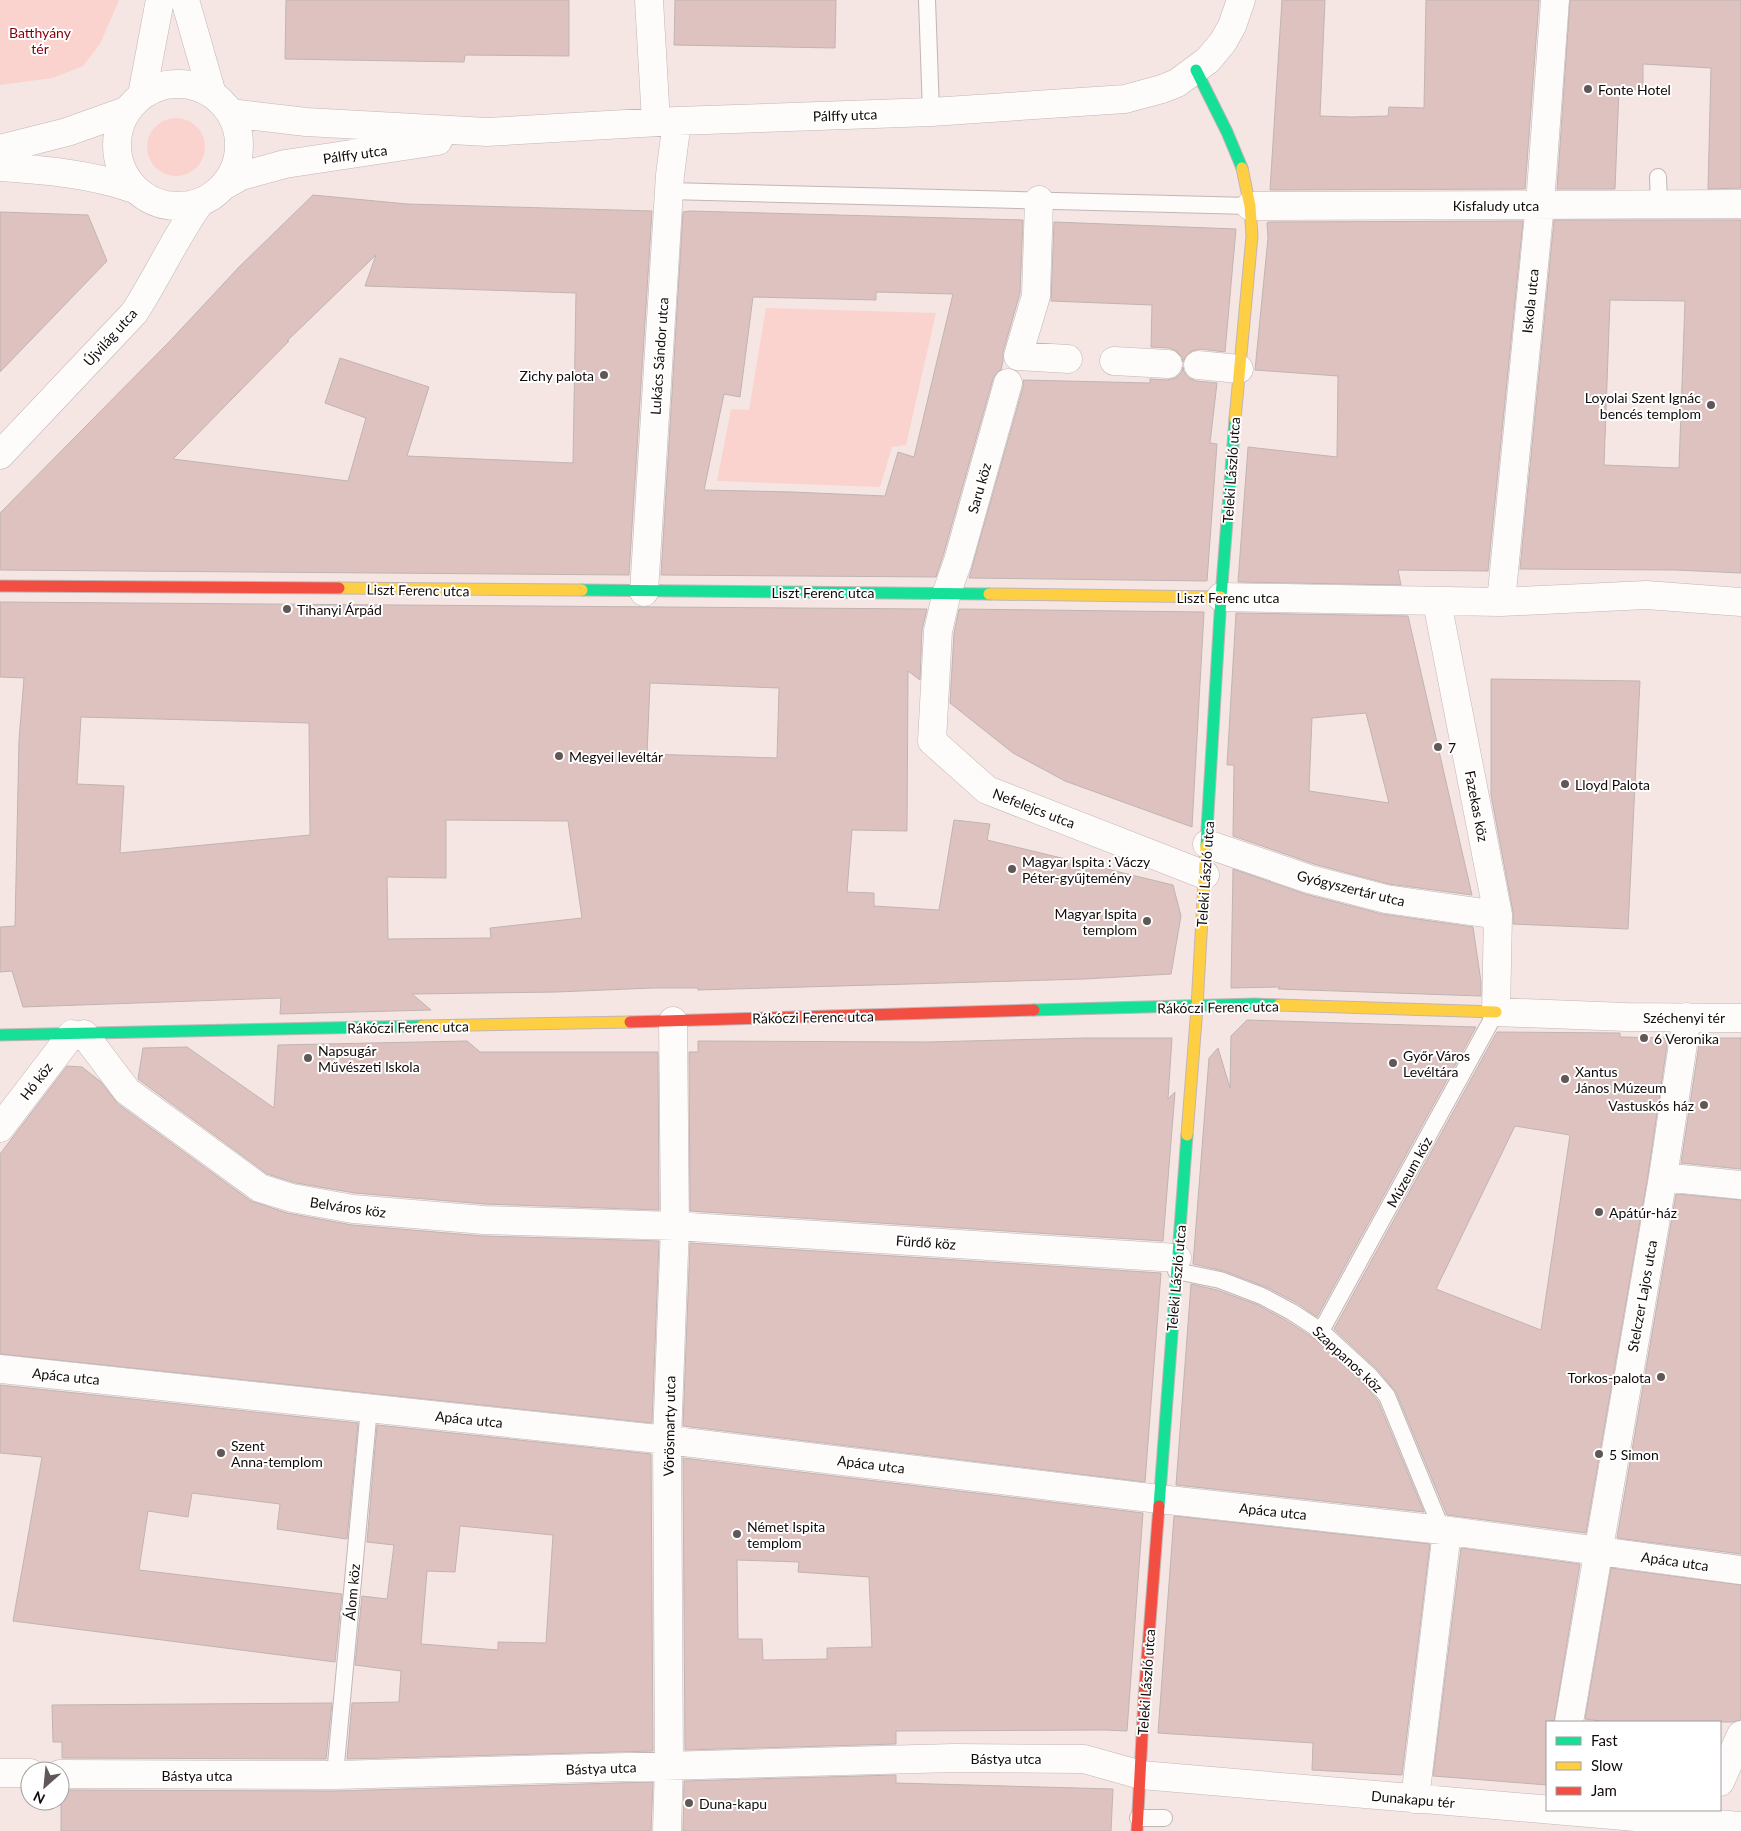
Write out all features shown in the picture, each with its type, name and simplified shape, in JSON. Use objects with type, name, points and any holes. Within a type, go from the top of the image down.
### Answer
[{"type":"street","points":[[160,0],[134,103],[117,130],[116,151],[122,172],[134,189],[148,200],[164,206],[181,207],[199,204],[213,196],[225,185],[235,168],[239,150],[237,130],[221,103],[185,0]]},
{"type":"street","name":"Lukács Sándor utca","points":[[644,592],[670,191],[666,122],[649,0]]},
{"type":"street","points":[[1196,70],[1208,60],[1223,42],[1232,26],[1241,0]]},
{"type":"street","name":"Iskola utca","points":[[1500,602],[1540,204],[1555,0]]},
{"type":"street","name":"Pálffy utca","points":[[225,185],[249,174],[285,164],[487,132],[666,122],[931,112],[1125,99],[1177,83],[1196,70]]},
{"type":"street","name":"Teleki László utca","points":[[1141,1775],[1145,1690],[1205,875],[1221,597],[1239,369],[1252,236],[1250,206],[1244,173],[1238,156],[1196,70]]},
{"type":"street","points":[[0,150],[67,132],[134,103],[159,86],[177,84],[195,86],[221,103]]},
{"type":"street","name":"Pálffy utca","points":[[221,103],[306,122],[487,132]]},
{"type":"street","points":[[0,167],[98,179],[134,189]]},
{"type":"street","points":[[1039,200],[1036,296],[1018,356],[1068,359]]},
{"type":"street","name":"Újvilág utca","points":[[0,455],[134,313],[150,289],[181,231],[199,204]]},
{"type":"street","name":"Kisfaludy utca","points":[[1250,206],[1741,204]]},
{"type":"street","points":[[1114,361],[1168,364]]},
{"type":"street","points":[[1198,365],[1239,369]]},
{"type":"street","name":"Saru köz","points":[[947,592],[958,561],[1008,384]]},
{"type":"street","name":"Liszt Ferenc utca","points":[[0,586],[644,592],[947,592],[1276,597],[1437,602],[1500,602],[1646,595],[1741,602]]},
{"type":"street","name":"Nefelejcs utca","points":[[947,592],[938,631],[932,741],[987,790],[1205,875]]},
{"type":"street","name":"Fazekas köz","points":[[1437,602],[1498,915],[1496,1012]]},
{"type":"street","name":"Gyógyszertár utca","points":[[1207,844],[1309,879],[1386,899],[1498,915]]},
{"type":"street","name":"Rákóczi Ferenc utca","points":[[0,1035],[673,1021],[1255,1004],[1626,1017]]},
{"type":"street","name":"Széchenyi tér","points":[[1626,1017],[1741,1018]]},
{"type":"street","name":"Stelczer Lajos utca","points":[[1569,1721],[1663,1178],[1687,1017]]},
{"type":"street","name":"Vörösmarty utca","points":[[667,1831],[669,1765],[667,1440],[674,1226],[673,1021]]},
{"type":"street","name":"Hó köz","points":[[0,1128],[78,1034]]},
{"type":"street","name":"Belváros köz","points":[[78,1034],[127,1091],[260,1188],[292,1198],[353,1210],[484,1220],[674,1226]]},
{"type":"street","points":[[1663,1178],[1741,1185]]},
{"type":"street","name":"Fürdő köz","points":[[674,1226],[1176,1264]]},
{"type":"street","name":"Apáca utca","points":[[0,1369],[667,1440],[1444,1531],[1741,1570]]},
{"type":"street","name":"Szappanos köz","points":[[1415,1799],[1444,1531]]},
{"type":"street","points":[[1721,1780],[1741,1735]]},
{"type":"street","name":"Bástya utca","points":[[70,1774],[335,1776],[954,1758],[1084,1759],[1141,1775]]},
{"type":"street","points":[[0,1773],[20,1773]]},
{"type":"street","points":[[1138,1825],[1141,1775]]},
{"type":"street","name":"Dunakapu tér","points":[[1141,1775],[1415,1799],[1556,1817],[1704,1816],[1741,1826]]},
{"type":"lane","points":[[927,0],[931,112]]},
{"type":"lane","points":[[1658,178],[1659,204]]},
{"type":"lane","points":[[670,191],[1250,206]]},
{"type":"lane","name":"Múzeum köz","points":[[1321,1331],[1496,1012]]},
{"type":"lane","name":"Szappanos köz","points":[[1176,1264],[1262,1296],[1292,1312],[1321,1331],[1370,1376],[1387,1396],[1444,1531]]},
{"type":"lane","name":"Álom köz","points":[[335,1776],[369,1408]]},
{"type":"lane","points":[[954,1758],[973,1766],[1065,1770]]},
{"type":"lane","points":[[1138,1825],[1164,1818]]},
{"type":"green space","name":"Batthyány tér","points":[[0,0],[119,0],[100,44],[83,66],[53,78],[0,85]]},
{"type":"green space","points":[[170,118],[182,118],[197,126],[205,141],[205,153],[197,168],[182,176],[170,176],[155,168],[147,153],[147,141],[155,126]]},
{"type":"green space","points":[[766,308],[936,313],[906,445],[892,447],[880,487],[717,481],[731,409],[749,410]]},
{"type":"building","points":[[286,0],[569,0],[569,56],[465,55],[464,62],[285,59]]},
{"type":"building","points":[[675,0],[836,0],[835,48],[674,45]]},
{"type":"building","points":[[1282,0],[1325,0],[1320,116],[1351,117],[1388,116],[1389,107],[1424,108],[1426,0],[1539,0],[1525,189],[1270,190]]},
{"type":"building","points":[[1570,0],[1741,0],[1741,188],[1708,189],[1711,68],[1643,64],[1643,90],[1619,89],[1615,189],[1557,189]]},
{"type":"building","points":[[313,195],[407,204],[652,211],[629,575],[0,570],[0,513],[170,341],[239,267]],"holes":[[[376,255],[365,286],[576,293],[573,463],[407,456],[429,387],[340,358],[325,403],[366,418],[348,481],[173,459],[289,341],[287,341]]]},
{"type":"building","points":[[0,212],[88,215],[107,261],[0,372]]},
{"type":"building","points":[[683,212],[1023,220],[1020,293],[1003,352],[1001,370],[997,372],[993,379],[936,577],[661,575]],"holes":[[[876,292],[953,294],[914,457],[898,452],[885,496],[704,490],[724,394],[740,397],[753,297],[876,300]]]},
{"type":"building","points":[[1554,220],[1741,220],[1741,573],[1675,570],[1520,569]],"holes":[[[1610,300],[1685,301],[1679,468],[1604,465]]]},
{"type":"building","points":[[1523,221],[1488,571],[1398,570],[1401,585],[1238,582],[1248,447],[1337,457],[1338,376],[1255,370],[1268,238],[1267,223]]},
{"type":"building","points":[[1054,222],[1236,229],[1225,352],[1200,349],[1192,351],[1183,362],[1182,357],[1176,351],[1169,348],[1151,347],[1152,305],[1051,301]]},
{"type":"building","points":[[1183,367],[1184,372],[1189,378],[1196,381],[1217,383],[1210,443],[1217,444],[1207,581],[969,578],[1023,387],[1023,380],[1150,383],[1150,379],[1167,380],[1175,378],[1181,373]]},
{"type":"building","points":[[0,602],[927,609],[922,630],[920,680],[908,671],[907,831],[852,830],[847,892],[874,893],[874,906],[939,910],[954,820],[990,824],[987,840],[1173,885],[1181,916],[1171,974],[1085,979],[698,990],[698,988],[652,988],[557,992],[412,994],[431,1010],[280,1014],[281,998],[23,1007],[12,971],[0,972],[0,927],[15,926],[19,740],[24,678],[0,677]],"holes":[[[650,683],[779,688],[777,758],[647,754]],[[81,717],[309,723],[310,835],[120,853],[124,786],[77,784]],[[446,820],[568,821],[582,918],[490,928],[491,938],[388,939],[387,877],[446,878]]]},
{"type":"building","points":[[959,609],[1204,612],[1192,827],[1065,781],[1013,753],[950,703],[954,633]]},
{"type":"building","points":[[1236,613],[1408,616],[1472,895],[1389,884],[1314,864],[1233,836],[1234,765],[1227,765]],"holes":[[[1366,713],[1389,803],[1309,791],[1312,718]]]},
{"type":"building","name":"Lloyd Palota","points":[[1491,679],[1640,681],[1628,929],[1513,924],[1513,912],[1491,795]]},
{"type":"building","points":[[1233,869],[1305,894],[1382,914],[1473,927],[1481,982],[1481,996],[1278,989],[1280,987],[1231,988]]},
{"type":"building","points":[[1247,1020],[1476,1027],[1317,1317],[1297,1303],[1266,1287],[1224,1271],[1193,1264],[1209,1058],[1218,1048],[1230,1088],[1231,1036]]},
{"type":"building","name":"Apátúr-ház","points":[[1497,1032],[1620,1033],[1620,1037],[1668,1038],[1648,1175],[1586,1533],[1447,1515],[1396,1392],[1377,1369],[1334,1329]],"holes":[[[1515,1126],[1570,1135],[1541,1330],[1436,1289]]]},
{"type":"building","points":[[1172,1038],[1168,1099],[1175,1092],[1163,1241],[690,1211],[689,1052],[698,1052],[698,1041],[927,1042]]},
{"type":"building","name":"Vastuskós ház","points":[[1700,1038],[1741,1038],[1741,1169],[1681,1163]]},
{"type":"building","points":[[467,1041],[480,1052],[658,1052],[659,1210],[485,1204],[355,1193],[296,1183],[267,1174],[138,1079],[143,1048],[187,1047],[274,1108],[278,1045]]},
{"type":"building","points":[[67,1066],[82,1067],[101,1082],[118,1104],[251,1201],[287,1213],[352,1225],[483,1236],[659,1241],[652,1423],[0,1354],[0,1154]]},
{"type":"building","points":[[1676,1194],[1741,1200],[1741,1554],[1617,1538]]},
{"type":"building","points":[[690,1243],[1161,1273],[1145,1482],[683,1426]]},
{"type":"building","points":[[1191,1284],[1217,1290],[1258,1305],[1287,1321],[1315,1339],[1363,1383],[1378,1401],[1424,1512],[1176,1485]]},
{"type":"building","points":[[0,1385],[358,1423],[347,1539],[277,1529],[280,1504],[192,1493],[188,1517],[148,1511],[139,1570],[342,1594],[335,1662],[13,1621],[42,1457],[0,1453]]},
{"type":"building","points":[[377,1425],[651,1454],[653,1751],[347,1759],[352,1703],[399,1702],[401,1671],[355,1665],[362,1596],[387,1599],[394,1545],[367,1542]],"holes":[[[460,1526],[553,1535],[546,1643],[498,1642],[498,1650],[421,1644],[427,1571],[455,1572]]]},
{"type":"building","points":[[683,1458],[1143,1513],[1127,1731],[896,1731],[896,1744],[685,1750]],"holes":[[[737,1560],[799,1562],[798,1572],[869,1577],[872,1647],[827,1648],[827,1659],[763,1660],[762,1639],[738,1639]]]},
{"type":"building","points":[[1174,1516],[1430,1544],[1402,1775],[1312,1770],[1313,1743],[1158,1733]]},
{"type":"building","points":[[1461,1548],[1580,1564],[1554,1721],[1546,1721],[1546,1785],[1433,1776]]},
{"type":"building","points":[[1611,1568],[1741,1585],[1741,1720],[1721,1722],[1601,1721],[1585,1719]]},
{"type":"building","points":[[332,1703],[326,1759],[62,1758],[62,1742],[53,1742],[52,1705]]},
{"type":"building","points":[[896,1775],[896,1783],[1113,1789],[1111,1831],[683,1831],[684,1781]]},
{"type":"building","points":[[653,1782],[651,1831],[61,1831],[61,1811],[70,1811],[70,1790],[335,1791]]},
{"type":"traffic: fast","points":[[1196,70],[1227,132],[1242,168]]},
{"type":"traffic: fast","points":[[1206,846],[1221,597],[1235,419]]},
{"type":"traffic: fast","points":[[582,590],[989,594]]},
{"type":"traffic: fast","points":[[1034,1010],[1279,1005]]},
{"type":"traffic: fast","points":[[0,1035],[422,1026]]},
{"type":"traffic: fast","points":[[1159,1506],[1187,1135]]},
{"type":"traffic: slow","points":[[1235,419],[1252,236],[1250,206],[1242,168]]},
{"type":"traffic: slow","points":[[339,588],[582,590]]},
{"type":"traffic: slow","points":[[989,594],[1221,597]]},
{"type":"traffic: slow","points":[[1187,1135],[1197,1007],[1206,846]]},
{"type":"traffic: slow","points":[[1279,1005],[1496,1012]]},
{"type":"traffic: slow","points":[[422,1026],[630,1022]]},
{"type":"traffic: jam","points":[[0,586],[339,588]]},
{"type":"traffic: jam","points":[[630,1022],[1034,1010]]},
{"type":"traffic: jam","points":[[1137,1831],[1144,1699],[1159,1506]]},
{"type":"place","name":"Fonte Hotel","points":[[1588,89]]},
{"type":"place","name":"Zichy palota","points":[[604,375]]},
{"type":"place","name":"Loyolai Szent Ignác bencés templom","points":[[1711,405]]},
{"type":"place","name":"Tihanyi Árpád","points":[[287,609]]},
{"type":"place","name":"7","points":[[1438,747]]},
{"type":"place","name":"Megyei levéltár","points":[[559,756]]},
{"type":"place","name":"Lloyd Palota","points":[[1565,784]]},
{"type":"place","name":"Magyar Ispita : Váczy Péter-gyűjtemény","points":[[1012,869]]},
{"type":"place","name":"Magyar Ispita templom","points":[[1147,921]]},
{"type":"place","name":"6 Veronika","points":[[1644,1038]]},
{"type":"place","name":"Napsugár Művészeti Iskola","points":[[308,1058]]},
{"type":"place","name":"Győr Város Levéltára","points":[[1393,1063]]},
{"type":"place","name":"Xantus János Múzeum","points":[[1565,1079]]},
{"type":"place","name":"Vastuskós ház","points":[[1704,1105]]},
{"type":"place","name":"Apátúr-ház","points":[[1599,1212]]},
{"type":"place","name":"Torkos-palota","points":[[1661,1377]]},
{"type":"place","name":"Szent Anna-templom","points":[[221,1453]]},
{"type":"place","name":"5 Simon","points":[[1599,1454]]},
{"type":"place","name":"Német Ispita templom","points":[[737,1534]]},
{"type":"place","name":"Duna-kapu","points":[[689,1803]]}]
